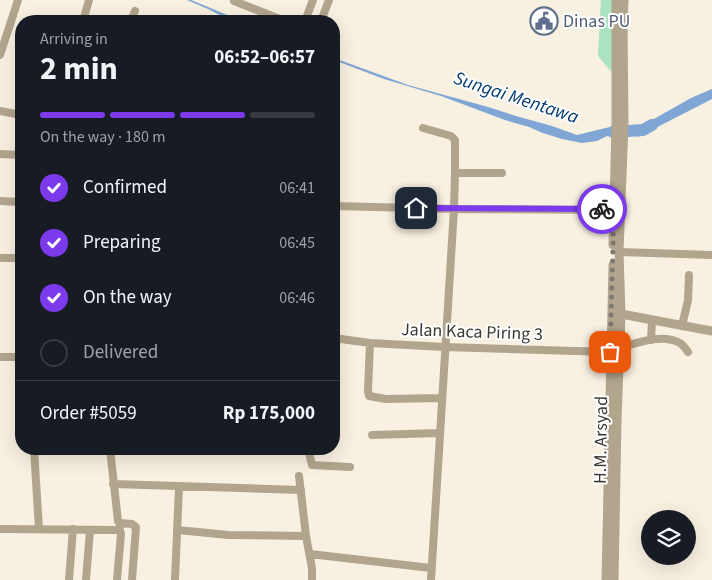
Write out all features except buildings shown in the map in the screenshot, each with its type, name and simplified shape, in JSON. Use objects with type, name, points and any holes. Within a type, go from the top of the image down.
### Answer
[{"type":"street","points":[[0,55],[18,0]]},
{"type":"street","points":[[85,15],[89,0]]},
{"type":"street","points":[[307,15],[313,0]]},
{"type":"street","points":[[323,15],[329,0]]},
{"type":"street","name":"H.M. Arsyad","points":[[616,0],[620,124]]},
{"type":"street","name":"H.M. Arsyad","points":[[614,580],[613,420],[610,352],[614,210],[620,124],[624,0]]},
{"type":"street","points":[[234,1],[270,15]]},
{"type":"street","points":[[133,15],[135,11]]},
{"type":"street","points":[[0,111],[15,114]]},
{"type":"street","points":[[423,128],[454,138],[456,173],[431,580]]},
{"type":"street","name":"H.M. Arsyad","points":[[606,580],[613,420],[620,348],[621,314],[619,138]]},
{"type":"street","points":[[0,154],[15,155]]},
{"type":"street","points":[[456,173],[502,173]]},
{"type":"street","points":[[0,201],[15,202]]},
{"type":"street","points":[[340,206],[614,210]]},
{"type":"street","points":[[619,252],[712,255]]},
{"type":"street","points":[[0,258],[15,258]]},
{"type":"street","points":[[682,326],[688,300],[689,275]]},
{"type":"street","points":[[621,314],[712,331]]},
{"type":"street","points":[[651,340],[652,320]]},
{"type":"street","name":"Jalan Kaca Piring 3","points":[[340,339],[370,343],[444,347],[610,352]]},
{"type":"street","points":[[620,348],[651,340],[671,339],[682,344],[688,352]]},
{"type":"street","points":[[370,343],[369,396],[386,399],[441,398]]},
{"type":"street","points":[[0,357],[15,357]]},
{"type":"street","points":[[372,435],[440,433]]},
{"type":"street","points":[[34,455],[38,529]]},
{"type":"street","points":[[111,455],[121,534],[117,580]]},
{"type":"street","points":[[310,455],[312,465],[350,467]]},
{"type":"street","points":[[299,476],[312,580]]},
{"type":"street","points":[[113,484],[301,490]]},
{"type":"street","points":[[175,580],[179,487]]},
{"type":"street","points":[[0,529],[116,530],[120,526],[132,524],[136,527],[132,580]]},
{"type":"street","points":[[69,580],[73,530]]},
{"type":"street","points":[[86,580],[90,530]]},
{"type":"street","points":[[178,530],[228,535],[306,536]]},
{"type":"street","points":[[310,554],[431,568]]},
{"type":"green space","points":[[601,0],[612,0],[614,75],[598,56]]},
{"type":"water","points":[[187,0],[227,15],[220,15]]},
{"type":"water","name":"Sungai Mentawa","points":[[340,60],[408,85],[488,107],[577,135],[614,126],[613,137],[607,136],[597,141],[582,143],[562,139],[441,96],[384,79],[340,62]]},
{"type":"water","points":[[712,89],[712,99],[638,137],[638,128],[691,98]]},
{"type":"waterway","name":"Sungai Mentawa","points":[[613,132],[643,130],[652,125]]},
{"type":"way so far","points":[[602,209],[614,210],[610,352]]},
{"type":"place","name":"Dinas PU","points":[[544,21]]},
{"type":"route","points":[[416,208],[602,209]]}]
